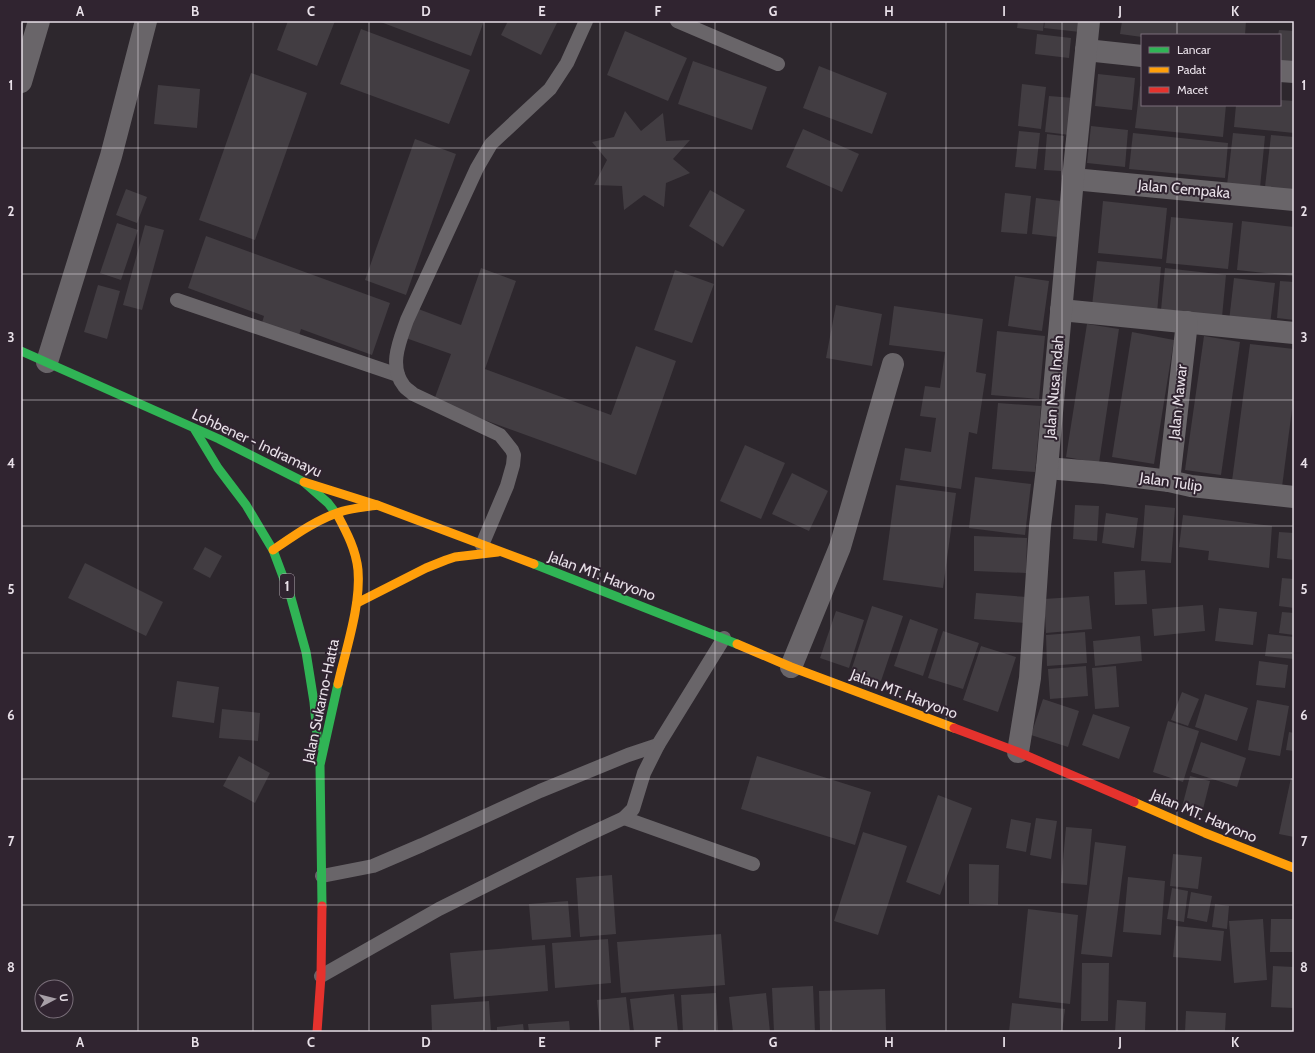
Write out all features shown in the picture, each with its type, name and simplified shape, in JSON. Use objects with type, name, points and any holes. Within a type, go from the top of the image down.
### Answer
[{"type":"main road","name":"1","points":[[21,350],[38,358]]},
{"type":"main road","name":"Lohbener - Indramayu","points":[[38,358],[195,430],[219,439],[304,482],[377,505],[501,551]]},
{"type":"main road","name":"1","points":[[195,430],[218,468],[246,505],[273,550],[291,598],[306,652],[314,702],[320,765]]},
{"type":"main road","name":"1","points":[[304,482],[328,503],[336,513],[353,547],[358,570],[357,603]]},
{"type":"main road","points":[[273,550],[296,534],[336,513],[354,508],[377,505]]},
{"type":"main road","name":"Jalan MT. Haryono","points":[[501,551],[724,638],[791,667],[1018,752],[1205,832],[1294,868]]},
{"type":"main road","points":[[357,603],[426,568],[446,560],[455,557],[501,551]]},
{"type":"main road","name":"Jalan Sukarno-Hatta","points":[[317,1032],[321,976],[322,876],[320,765],[357,603]]},
{"type":"street","points":[[21,82],[39,21]]},
{"type":"street","points":[[38,358],[111,156],[146,21]]},
{"type":"street","name":"Jalan Nusa Indah","points":[[1018,752],[1030,678],[1040,526],[1047,468],[1089,21]]},
{"type":"street","points":[[1086,50],[1141,56]]},
{"type":"street","points":[[1281,71],[1294,72]]},
{"type":"street","name":"Jalan Cempaka","points":[[1073,179],[1294,200]]},
{"type":"street","points":[[1061,310],[1294,332]]},
{"type":"street","name":"Jalan Mawar","points":[[1169,481],[1187,322]]},
{"type":"street","points":[[791,667],[840,547],[893,364]]},
{"type":"street","name":"Jalan Tulip","points":[[1047,468],[1104,473],[1169,481],[1191,486],[1294,497]]},
{"type":"lane","points":[[482,544],[507,486],[513,465],[514,455],[512,450],[500,435],[413,394],[404,386],[398,375],[396,358],[397,346],[407,320],[476,168],[491,144],[550,89],[568,63],[586,21]]},
{"type":"lane","points":[[678,21],[778,64]]},
{"type":"lane","points":[[177,300],[398,375]]},
{"type":"lane","points":[[321,976],[439,909],[624,818],[633,809],[644,773],[658,745],[724,638]]},
{"type":"lane","points":[[322,876],[373,866],[540,791],[628,755],[658,745]]},
{"type":"lane","points":[[624,818],[753,864]]},
{"type":"building","points":[[288,21],[335,21],[317,66],[277,50]]},
{"type":"building","points":[[378,21],[484,21],[471,56]]},
{"type":"building","points":[[508,21],[558,21],[541,55],[501,35]]},
{"type":"building","points":[[1018,21],[1044,21],[1043,31],[1017,28]]},
{"type":"building","points":[[1045,21],[1081,21],[1080,32],[1044,28]]},
{"type":"building","points":[[1122,21],[1246,21],[1245,34],[1141,34],[1141,37],[1120,34]]},
{"type":"building","points":[[361,29],[470,70],[449,124],[340,84]]},
{"type":"building","points":[[1279,30],[1294,31],[1294,72],[1281,70],[1281,34],[1278,34]]},
{"type":"building","points":[[625,31],[687,58],[668,101],[607,75]]},
{"type":"building","points":[[1037,34],[1071,38],[1069,58],[1035,54]]},
{"type":"building","points":[[693,61],[767,87],[752,130],[678,104]]},
{"type":"building","points":[[819,66],[887,93],[872,134],[803,108]]},
{"type":"building","points":[[251,73],[307,93],[255,240],[199,220]]},
{"type":"building","points":[[1098,74],[1135,78],[1132,110],[1095,106]]},
{"type":"building","points":[[1022,84],[1046,87],[1041,129],[1018,126]]},
{"type":"building","points":[[158,85],[200,89],[197,128],[154,124]]},
{"type":"building","points":[[1140,86],[1141,106],[1226,106],[1223,137],[1135,128]]},
{"type":"building","points":[[1049,96],[1074,98],[1070,135],[1045,132]]},
{"type":"building","points":[[1281,100],[1294,101],[1294,133],[1234,127],[1236,106],[1281,106]]},
{"type":"building","points":[[625,111],[641,131],[663,113],[666,141],[690,140],[673,159],[690,173],[666,183],[664,207],[644,195],[624,210],[622,186],[594,185],[607,160],[592,142],[614,137]]},
{"type":"building","points":[[1091,126],[1128,130],[1125,167],[1087,163]]},
{"type":"building","points":[[803,129],[859,154],[842,192],[786,167]]},
{"type":"building","points":[[1019,131],[1040,133],[1036,169],[1015,167]]},
{"type":"building","points":[[1133,133],[1228,143],[1225,178],[1129,169]]},
{"type":"building","points":[[1233,133],[1265,136],[1260,188],[1227,185]]},
{"type":"building","points":[[1047,134],[1064,136],[1061,171],[1044,170]]},
{"type":"building","points":[[1271,135],[1294,137],[1293,190],[1265,187]]},
{"type":"building","points":[[415,139],[456,154],[406,295],[365,280]]},
{"type":"building","points":[[126,189],[147,197],[137,223],[116,215]]},
{"type":"building","points":[[710,190],[745,210],[723,247],[689,226]]},
{"type":"building","points":[[1005,193],[1031,196],[1027,234],[1001,232]]},
{"type":"building","points":[[1036,198],[1061,201],[1058,237],[1032,234]]},
{"type":"building","points":[[1103,201],[1167,208],[1162,259],[1098,253]]},
{"type":"building","points":[[1171,217],[1233,223],[1228,269],[1166,263]]},
{"type":"building","points":[[1242,221],[1294,227],[1294,276],[1237,270]]},
{"type":"building","points":[[117,223],[138,230],[121,280],[100,273]]},
{"type":"building","points":[[145,225],[164,230],[142,310],[123,305]]},
{"type":"building","points":[[206,236],[390,303],[372,355],[301,329],[298,339],[261,326],[264,316],[188,288]]},
{"type":"building","points":[[1097,261],[1161,267],[1157,313],[1092,306]]},
{"type":"building","points":[[481,268],[516,281],[485,369],[611,415],[636,346],[676,361],[636,475],[460,411],[434,400],[451,354],[403,337],[413,307],[461,325]]},
{"type":"building","points":[[1165,268],[1226,275],[1222,317],[1161,310]]},
{"type":"building","points":[[675,270],[714,284],[692,343],[654,330]]},
{"type":"building","points":[[1015,276],[1049,281],[1042,331],[1008,326]]},
{"type":"building","points":[[1234,278],[1275,283],[1270,325],[1229,321]]},
{"type":"building","points":[[1280,281],[1294,282],[1294,320],[1277,318]]},
{"type":"building","points":[[98,285],[120,291],[107,339],[84,332]]},
{"type":"building","points":[[836,305],[882,314],[872,366],[826,358]]},
{"type":"building","points":[[894,306],[983,319],[976,372],[986,374],[977,434],[969,432],[961,489],[900,480],[905,448],[931,452],[936,418],[920,416],[925,386],[940,388],[945,352],[889,345]]},
{"type":"building","points":[[1087,324],[1119,329],[1099,463],[1066,457]]},
{"type":"building","points":[[997,331],[1045,336],[1039,399],[991,395]]},
{"type":"building","points":[[1132,332],[1174,340],[1154,464],[1112,457]]},
{"type":"building","points":[[1204,336],[1240,342],[1221,475],[1185,470]]},
{"type":"building","points":[[1250,344],[1294,349],[1294,394],[1282,487],[1232,481]]},
{"type":"building","points":[[998,403],[1041,406],[1035,472],[992,469]]},
{"type":"building","points":[[745,445],[785,463],[761,519],[720,501]]},
{"type":"building","points":[[792,473],[828,491],[809,531],[772,514]]},
{"type":"building","points":[[975,477],[1031,484],[1025,535],[969,528]]},
{"type":"building","points":[[896,485],[956,493],[943,588],[883,580]]},
{"type":"building","points":[[1075,505],[1099,506],[1097,541],[1073,539]]},
{"type":"building","points":[[1145,505],[1175,508],[1171,563],[1141,561]]},
{"type":"building","points":[[1106,513],[1138,518],[1134,548],[1102,543]]},
{"type":"building","points":[[1183,515],[1272,526],[1269,568],[1208,560],[1209,551],[1179,547]]},
{"type":"building","points":[[1279,532],[1294,533],[1294,560],[1277,558]]},
{"type":"building","points":[[974,536],[1027,538],[1026,573],[974,571]]},
{"type":"building","points":[[205,547],[222,556],[210,578],[193,569]]},
{"type":"building","points":[[85,563],[163,602],[146,636],[68,598]]},
{"type":"building","points":[[1145,570],[1147,604],[1115,605],[1114,572]]},
{"type":"building","points":[[1282,578],[1294,579],[1294,608],[1279,606]]},
{"type":"building","points":[[976,593],[1027,597],[1025,623],[974,619]]},
{"type":"building","points":[[1089,596],[1092,629],[1046,633],[1044,599]]},
{"type":"building","points":[[1203,605],[1205,631],[1154,636],[1152,609]]},
{"type":"building","points":[[872,606],[903,616],[881,681],[851,671]]},
{"type":"building","points":[[1219,608],[1257,612],[1253,645],[1215,641]]},
{"type":"building","points":[[836,611],[864,620],[849,668],[820,658]]},
{"type":"building","points":[[1282,612],[1294,613],[1294,635],[1279,633]]},
{"type":"building","points":[[910,619],[938,629],[923,676],[894,666]]},
{"type":"building","points":[[943,631],[979,643],[963,689],[928,678]]},
{"type":"building","points":[[1085,632],[1087,663],[1047,666],[1046,635]]},
{"type":"building","points":[[1268,634],[1294,637],[1294,659],[1265,656]]},
{"type":"building","points":[[1140,636],[1142,661],[1095,666],[1093,641]]},
{"type":"building","points":[[981,646],[1016,657],[998,712],[963,700]]},
{"type":"building","points":[[1259,661],[1288,665],[1285,688],[1256,685]]},
{"type":"building","points":[[1086,666],[1088,696],[1050,699],[1048,669]]},
{"type":"building","points":[[1116,666],[1119,707],[1095,709],[1092,668]]},
{"type":"building","points":[[177,681],[219,687],[214,723],[172,717]]},
{"type":"building","points":[[1182,692],[1199,699],[1188,726],[1171,720]]},
{"type":"building","points":[[1205,694],[1248,708],[1237,741],[1195,727]]},
{"type":"building","points":[[1043,699],[1079,711],[1068,747],[1031,735]]},
{"type":"building","points":[[1257,700],[1289,706],[1280,756],[1248,750]]},
{"type":"building","points":[[222,709],[260,713],[258,741],[219,738]]},
{"type":"building","points":[[1093,714],[1130,727],[1119,759],[1082,745]]},
{"type":"building","points":[[1168,721],[1199,731],[1183,782],[1153,772]]},
{"type":"building","points":[[1289,732],[1294,733],[1294,751],[1286,750]]},
{"type":"building","points":[[1201,742],[1246,758],[1237,787],[1191,772]]},
{"type":"building","points":[[239,756],[270,773],[255,803],[223,786]]},
{"type":"building","points":[[757,756],[871,792],[855,845],[741,809]]},
{"type":"building","points":[[1190,776],[1210,781],[1202,813],[1182,807]]},
{"type":"building","points":[[1291,778],[1294,779],[1294,837],[1279,834]]},
{"type":"building","points":[[938,795],[972,808],[940,895],[906,882]]},
{"type":"building","points":[[1036,818],[1057,821],[1051,859],[1030,855]]},
{"type":"building","points":[[1011,819],[1031,823],[1026,852],[1006,848]]},
{"type":"building","points":[[1066,827],[1092,829],[1087,885],[1061,883]]},
{"type":"building","points":[[863,832],[907,846],[878,935],[834,921]]},
{"type":"building","points":[[1095,842],[1126,846],[1112,957],[1081,954]]},
{"type":"building","points":[[1173,854],[1202,857],[1198,889],[1170,886]]},
{"type":"building","points":[[969,864],[999,865],[998,905],[969,904]]},
{"type":"building","points":[[612,875],[616,934],[580,937],[576,878]]},
{"type":"building","points":[[1128,877],[1165,881],[1161,935],[1123,932]]},
{"type":"building","points":[[1172,888],[1188,891],[1184,922],[1167,919]]},
{"type":"building","points":[[1191,892],[1212,896],[1207,922],[1187,918]]},
{"type":"building","points":[[568,901],[571,937],[532,940],[529,904]]},
{"type":"building","points":[[1215,904],[1229,906],[1227,929],[1212,927]]},
{"type":"building","points":[[1028,909],[1078,915],[1070,1004],[1019,998]]},
{"type":"building","points":[[1263,919],[1267,980],[1234,983],[1229,921]]},
{"type":"building","points":[[1271,919],[1294,919],[1294,952],[1270,952]]},
{"type":"building","points":[[1176,926],[1224,931],[1221,961],[1173,957]]},
{"type":"building","points":[[721,934],[725,985],[621,993],[617,942]]},
{"type":"building","points":[[608,939],[611,983],[555,988],[552,943]]},
{"type":"building","points":[[545,945],[548,991],[454,999],[450,953]]},
{"type":"building","points":[[1082,963],[1109,963],[1108,1021],[1081,1021]]},
{"type":"building","points":[[1273,966],[1294,967],[1294,1008],[1271,1007]]},
{"type":"building","points":[[813,986],[815,1032],[774,1032],[772,988]]},
{"type":"building","points":[[885,989],[886,1032],[820,1032],[819,991]]},
{"type":"building","points":[[716,993],[718,1032],[683,1032],[681,995]]},
{"type":"building","points":[[766,993],[770,1032],[733,1032],[729,997]]},
{"type":"building","points":[[674,994],[678,1032],[634,1032],[630,999]]},
{"type":"building","points":[[626,997],[630,1032],[600,1032],[597,1000]]},
{"type":"building","points":[[1117,1000],[1146,1002],[1145,1032],[1115,1032]]},
{"type":"building","points":[[489,1001],[491,1032],[432,1032],[431,1005]]},
{"type":"building","points":[[1012,1003],[1065,1009],[1062,1032],[1009,1032]]},
{"type":"building","points":[[1186,1011],[1226,1013],[1225,1032],[1185,1032]]},
{"type":"building","points":[[569,1021],[570,1032],[529,1032],[528,1024]]},
{"type":"building","points":[[523,1024],[524,1032],[497,1032],[497,1027]]},
{"type":"traffic: fast","points":[[21,351],[219,439],[304,482],[328,503],[338,516]]},
{"type":"traffic: fast","points":[[195,430],[218,468],[246,505],[273,550],[291,598],[306,652],[314,702],[318,746]]},
{"type":"traffic: fast","points":[[534,564],[737,644]]},
{"type":"traffic: fast","points":[[322,906],[320,765],[338,684]]},
{"type":"traffic: slow","points":[[304,482],[377,505],[534,564]]},
{"type":"traffic: slow","points":[[273,550],[306,528],[333,514],[377,505]]},
{"type":"traffic: slow","points":[[338,516],[348,535],[358,570],[355,612],[338,684]]},
{"type":"traffic: slow","points":[[357,603],[426,568],[446,560],[455,557],[498,552]]},
{"type":"traffic: slow","points":[[737,644],[791,667],[954,728]]},
{"type":"traffic: slow","points":[[1134,802],[1205,833],[1294,868]]},
{"type":"traffic: jam","points":[[954,728],[1018,752],[1134,802]]},
{"type":"traffic: jam","points":[[317,1032],[321,976],[322,906]]}]
